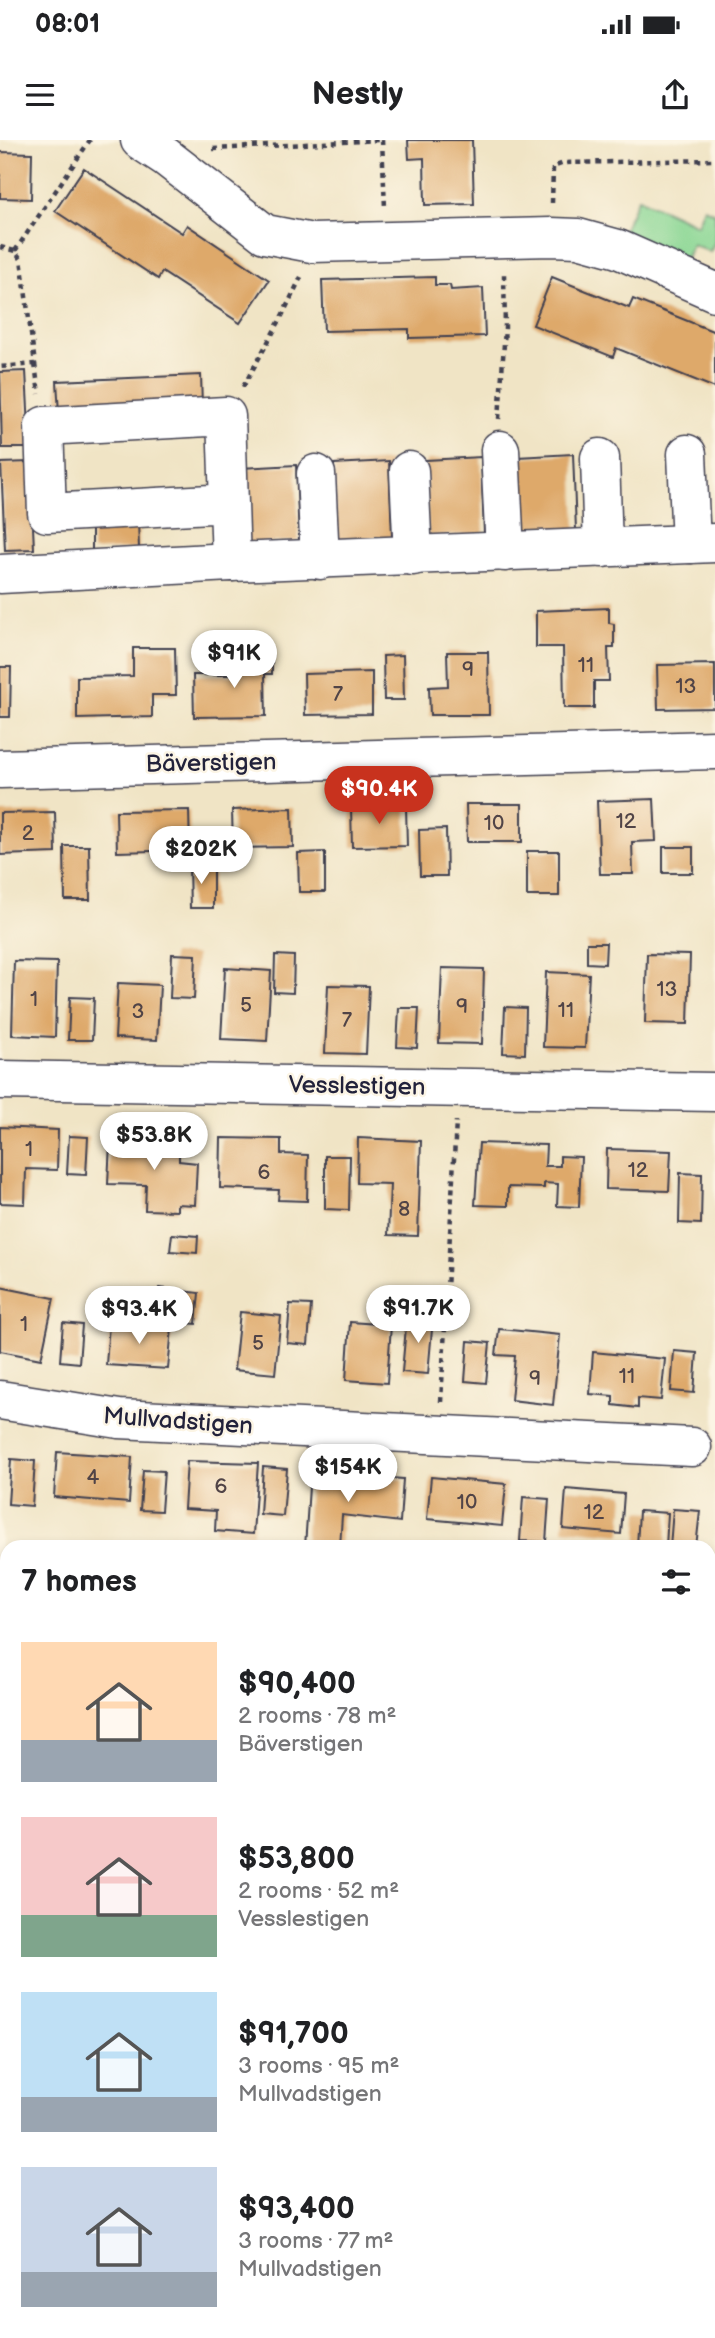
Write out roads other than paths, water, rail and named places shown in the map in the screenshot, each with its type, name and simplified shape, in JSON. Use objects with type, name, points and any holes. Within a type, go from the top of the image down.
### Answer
[{"type":"street","points":[[152,148],[265,234],[312,243],[578,238],[618,249],[715,292]]},
{"type":"street","points":[[229,503],[47,513],[44,426],[226,416],[229,503],[231,562]]},
{"type":"street","points":[[500,450],[505,552]]},
{"type":"street","points":[[0,574],[231,562],[703,544],[687,454]]},
{"type":"street","points":[[600,458],[603,548]]},
{"type":"street","points":[[410,471],[413,556]]},
{"type":"street","points":[[316,474],[320,559]]},
{"type":"street","name":"Bäverstigen","points":[[0,769],[715,750]]},
{"type":"street","name":"Vesslestigen","points":[[0,1080],[715,1092]]},
{"type":"street","name":"Mullvadstigen","points":[[0,1400],[119,1419],[692,1447]]}]
